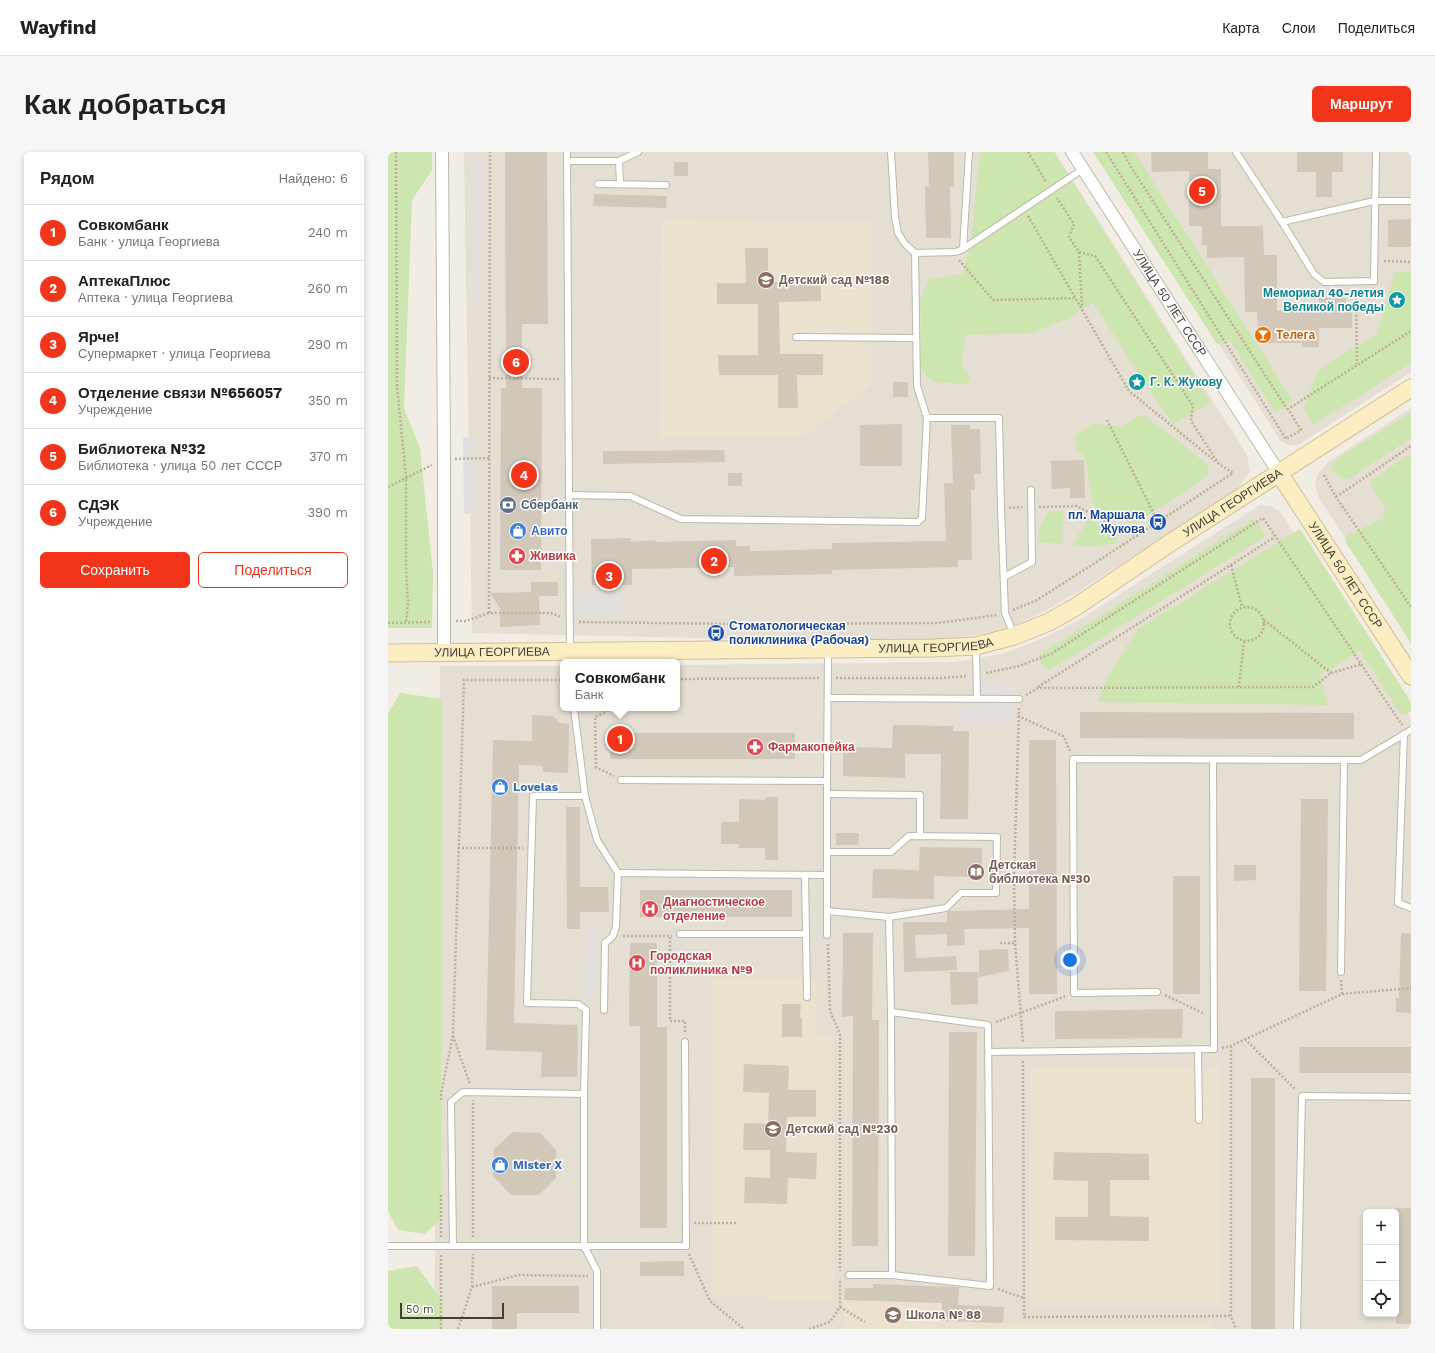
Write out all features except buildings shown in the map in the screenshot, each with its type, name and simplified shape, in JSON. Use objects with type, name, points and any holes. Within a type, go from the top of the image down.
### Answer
[{"type":"street","points":[[442,152],[444,653]]},
{"type":"street","name":"УЛИЦА 50 ЛЕТ СССР","points":[[1072,152],[1411,676]]},
{"type":"street","name":"УЛИЦА ГЕОРГИЕВА","points":[[388,653],[444,653],[570,657],[976,646],[1014,636],[1049,622],[1077,606],[1411,388]]},
{"type":"lane","points":[[567,152],[570,657]]},
{"type":"lane","points":[[567,161],[619,161],[638,152]]},
{"type":"lane","points":[[891,152],[895,218],[898,233],[905,244],[915,253],[952,252],[963,249],[1083,170]]},
{"type":"lane","points":[[963,249],[969,152]]},
{"type":"lane","points":[[1236,152],[1314,274],[1324,282],[1374,281],[1374,201],[1376,152]]},
{"type":"lane","points":[[619,161],[620,184]]},
{"type":"lane","points":[[598,184],[666,185]]},
{"type":"lane","points":[[1282,222],[1374,201],[1411,201]]},
{"type":"lane","points":[[569,495],[630,496],[682,519],[918,522],[922,518],[927,418],[917,386],[915,253]]},
{"type":"lane","points":[[796,337],[916,338]]},
{"type":"lane","points":[[927,418],[999,418],[1005,614],[1014,636]]},
{"type":"lane","points":[[1004,577],[1032,562],[1031,490]]},
{"type":"lane","points":[[976,646],[977,699]]},
{"type":"lane","points":[[828,650],[828,935]]},
{"type":"lane","points":[[829,698],[1019,699]]},
{"type":"lane","points":[[574,711],[584,796],[597,840],[618,873],[616,926],[612,936],[605,943],[604,1010]]},
{"type":"lane","points":[[1157,992],[1074,993],[1073,759],[1361,760],[1407,732]]},
{"type":"lane","points":[[1407,732],[1398,903],[1411,908]]},
{"type":"lane","points":[[989,1052],[1214,1049],[1213,760]]},
{"type":"lane","points":[[1341,972],[1344,760]]},
{"type":"lane","points":[[621,780],[827,781]]},
{"type":"lane","points":[[827,794],[920,795],[920,836]]},
{"type":"lane","points":[[584,796],[533,796],[527,1003],[578,1004],[586,1010],[584,1094],[584,1246],[597,1271],[597,1329]]},
{"type":"lane","points":[[827,852],[891,852],[909,836],[997,837],[996,893],[961,893],[946,908],[889,918],[827,911]]},
{"type":"lane","points":[[618,873],[827,875]]},
{"type":"lane","points":[[805,875],[807,997]]},
{"type":"lane","points":[[889,918],[891,1012],[892,1275]]},
{"type":"lane","points":[[680,934],[806,934]]},
{"type":"lane","points":[[849,1275],[892,1275],[990,1286],[988,1025],[891,1012]]},
{"type":"lane","points":[[388,1246],[686,1246],[685,1042]]},
{"type":"lane","points":[[1198,1050],[1199,1120]]},
{"type":"lane","points":[[453,1245],[451,1102],[463,1092],[584,1094]]},
{"type":"lane","points":[[1297,1329],[1302,1096],[1411,1097]]},
{"type":"path","points":[[396,152],[397,386],[406,477],[406,570],[408,602],[406,623]]},
{"type":"path","points":[[489,613],[490,152]]},
{"type":"path","points":[[1028,152],[1074,224],[1069,237],[1079,252],[1082,308]]},
{"type":"path","points":[[1106,152],[1286,439],[1301,430],[1131,167],[1123,152]]},
{"type":"path","points":[[388,623],[466,621],[489,613],[551,612],[570,622],[738,624],[938,623],[1005,614],[1037,600],[1234,473],[1218,463],[1129,391],[1024,208]]},
{"type":"path","points":[[952,252],[993,300],[1076,298]]},
{"type":"path","points":[[1079,252],[1095,256],[1193,406],[1191,421],[1218,463]]},
{"type":"path","points":[[1374,260],[1411,262]]},
{"type":"path","points":[[1356,282],[1357,365]]},
{"type":"path","points":[[1288,409],[1411,331]]},
{"type":"path","points":[[489,378],[568,379]]},
{"type":"path","points":[[1107,420],[1158,522]]},
{"type":"path","points":[[1336,497],[1411,446]]},
{"type":"path","points":[[1324,475],[1336,497],[1411,607]]},
{"type":"path","points":[[1001,508],[1076,506],[1137,536]]},
{"type":"path","points":[[1263,518],[1407,732]]},
{"type":"path","points":[[1231,1316],[1024,1317],[1024,1052],[1014,943],[1018,716],[1019,699],[1275,537]]},
{"type":"path","points":[[1232,565],[1242,607]]},
{"type":"path","points":[[1264,620],[1264,626],[1260,636],[1250,641],[1244,641],[1234,635],[1230,625],[1230,619],[1233,614],[1242,607],[1248,607],[1258,611],[1264,620],[1331,673]]},
{"type":"path","points":[[1239,687],[1244,641]]},
{"type":"path","points":[[1038,688],[1313,687],[1331,673],[1362,664]]},
{"type":"path","points":[[458,1329],[472,1287],[473,1245],[473,1093],[453,1036],[464,680],[560,680]]},
{"type":"path","points":[[596,768],[595,717],[607,711]]},
{"type":"path","points":[[1018,716],[1063,736],[1073,759]]},
{"type":"path","points":[[580,762],[621,780]]},
{"type":"path","points":[[458,848],[531,848]]},
{"type":"path","points":[[612,936],[670,937],[680,934]]},
{"type":"path","points":[[809,1329],[830,1322],[840,1307],[840,1034],[830,1011],[828,935]]},
{"type":"path","points":[[670,937],[670,1020],[685,1020],[685,1042]]},
{"type":"path","points":[[1000,943],[1014,943]]},
{"type":"path","points":[[1341,972],[1342,994]]},
{"type":"path","points":[[1214,1049],[1230,1046],[1342,994],[1411,988]]},
{"type":"path","points":[[1157,992],[1214,1018]]},
{"type":"path","points":[[988,1025],[1074,993]]},
{"type":"path","points":[[1245,1039],[1302,1096]]},
{"type":"path","points":[[1230,1046],[1231,1316],[1236,1329]]},
{"type":"path","points":[[686,1223],[736,1223]]},
{"type":"path","points":[[686,1246],[710,1301],[744,1329]]},
{"type":"path","points":[[472,1287],[519,1275],[597,1276]]},
{"type":"path","points":[[990,1286],[1024,1298]]},
{"type":"path","points":[[840,1307],[865,1322]]},
{"type":"shaded area","points":[[464,152],[1055,152],[1247,455],[1250,472],[1238,488],[1078,592],[1045,611],[1013,626],[976,635],[938,640],[828,641],[472,633]]},
{"type":"shaded area","points":[[471,152],[482,152],[480,308],[469,307]]},
{"type":"shaded area","points":[[1097,152],[1411,152],[1411,372],[1298,445],[1288,445],[1280,440]]},
{"type":"shaded area","name":"Детский сад №188","points":[[662,219],[872,222],[871,385],[805,437],[659,437]]},
{"type":"shaded area","points":[[1411,408],[1411,638],[1319,498],[1315,484],[1318,473],[1328,462]]},
{"type":"shaded area","points":[[463,437],[476,437],[476,514],[464,514]]},
{"type":"shaded area","points":[[1260,505],[1271,506],[1281,513],[1411,718],[1411,1329],[434,1329],[440,666],[560,666],[560,711],[680,711],[680,665],[955,662],[1001,654],[1041,639],[1079,620]]},
{"type":"shaded area","points":[[575,593],[622,593],[622,617],[575,617]]},
{"type":"shaded area","points":[[980,684],[1016,684],[1016,724],[958,724],[958,708],[980,708]]},
{"type":"shaded area","points":[[587,928],[597,928],[596,995],[586,995]]},
{"type":"shaded area","name":"Детский сад №230","points":[[713,978],[817,978],[817,1035],[834,1035],[834,1302],[767,1302],[766,1296],[713,1295]]},
{"type":"shaded area","points":[[1030,1067],[1220,1067],[1221,1308],[1030,1308]]},
{"type":"shaded area","name":"Школа № 88","points":[[844,1300],[942,1303],[942,1321],[1003,1323],[1212,1323],[1212,1329],[844,1329]]},
{"type":"green space","points":[[388,152],[432,152],[432,170],[412,200],[404,408],[420,448],[433,573],[432,628],[388,628]]},
{"type":"green space","points":[[980,152],[1054,152],[1211,402],[1173,425],[1093,303],[1066,319],[1031,333],[966,335],[962,356],[963,368],[970,377],[967,384],[932,382],[920,369],[922,326],[920,301],[928,279],[963,274],[971,241]]},
{"type":"green space","points":[[1093,152],[1134,152],[1293,401],[1277,412],[1274,411],[1230,340],[1217,344]]},
{"type":"green space","points":[[1395,272],[1411,272],[1411,363],[1313,425],[1304,407],[1320,368],[1377,335]]},
{"type":"green space","points":[[1411,413],[1411,438],[1349,479],[1338,476],[1331,468],[1338,458]]},
{"type":"green space","points":[[1144,415],[1208,465],[1208,474],[1185,492],[1138,521],[1131,523],[1094,507],[1084,455],[1077,450],[1075,435],[1093,424],[1122,426],[1137,416]]},
{"type":"green space","points":[[1411,454],[1411,643],[1345,541],[1348,535],[1383,519],[1385,508],[1371,487],[1371,481]]},
{"type":"green space","points":[[1048,511],[1063,511],[1062,545],[1053,543],[1037,543],[1041,526]]},
{"type":"green space","points":[[1089,518],[1113,529],[1117,543],[1093,547],[1072,545]]},
{"type":"green space","points":[[1254,519],[1266,536],[1048,671],[1037,656]]},
{"type":"green space","points":[[1300,529],[1411,702],[1411,711],[1402,716],[1360,651],[1319,676],[1329,705],[1100,702],[1098,700],[1111,671],[1137,630]]},
{"type":"green space","points":[[400,693],[442,699],[441,1218],[425,1234],[398,1230],[388,1211],[388,714]]},
{"type":"green space","points":[[417,1266],[442,1301],[442,1329],[388,1329],[388,1271]]},
{"type":"place","name":"Библиотека №32","points":[[1202,191]]},
{"type":"place","name":"Детский сад №188","points":[[766,280]]},
{"type":"place","name":"Мемориал 40-летия Великой победы","points":[[1397,300]]},
{"type":"place","name":"Телега","points":[[1263,335]]},
{"type":"place","name":"СДЭК","points":[[516,362]]},
{"type":"place","name":"Г. К. Жукову","points":[[1137,382]]},
{"type":"place","name":"Отделение связи №656057","points":[[524,475]]},
{"type":"place","name":"Сбербанк","points":[[508,505]]},
{"type":"place","name":"пл. Маршала Жукова","points":[[1158,522]]},
{"type":"place","name":"Авито","points":[[518,531]]},
{"type":"place","name":"Живика","points":[[517,556]]},
{"type":"place","name":"АптекаПлюс","points":[[714,561]]},
{"type":"place","name":"Ярче!","points":[[609,576]]},
{"type":"place","name":"Стоматологическая поликлиника (Рабочая)","points":[[716,633]]},
{"type":"place","name":"Совкомбанк","points":[[620,739]]},
{"type":"place","name":"Фармакопейка","points":[[755,747]]},
{"type":"place","name":"Lovelas","points":[[500,787]]},
{"type":"place","name":"Детская библиотека №30","points":[[976,872]]},
{"type":"place","name":"Диагностическое отделение","points":[[650,909]]},
{"type":"place","name":"Городская поликлиника №9","points":[[637,963]]},
{"type":"place","name":"Детский сад №230","points":[[773,1129]]},
{"type":"place","name":"Mister X","points":[[500,1165]]},
{"type":"place","name":"Школа № 88","points":[[893,1315]]}]
